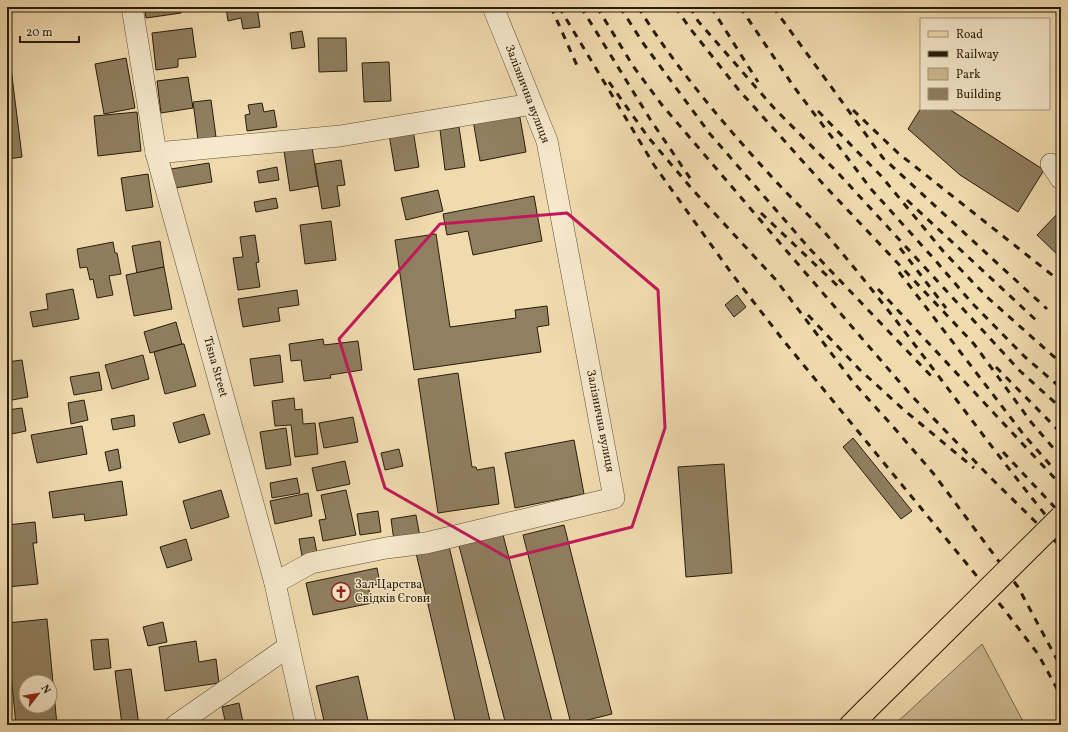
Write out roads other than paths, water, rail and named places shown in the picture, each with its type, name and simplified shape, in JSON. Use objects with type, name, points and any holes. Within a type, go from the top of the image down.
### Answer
[{"type":"main road","points":[[858,718],[1061,517]]},
{"type":"street","name":"Tisna Street","points":[[132,7],[156,153],[275,583],[306,725]]},
{"type":"street","name":"Залізнична вулиця","points":[[275,583],[311,563],[386,548],[426,543],[614,498],[546,140],[493,7]]},
{"type":"street","points":[[156,153],[340,136],[532,104]]},
{"type":"street","points":[[176,725],[288,647]]},
{"type":"railway","points":[[551,7],[579,70]]},
{"type":"railway","points":[[559,7],[654,165],[732,274],[783,340],[1003,608],[1038,654],[1061,696]]},
{"type":"railway","points":[[581,7],[650,119],[692,181]]},
{"type":"railway","points":[[597,7],[633,66],[662,105],[785,249],[909,393],[990,477],[1061,547]]},
{"type":"railway","points":[[620,7],[643,43],[710,134],[809,248],[934,379]]},
{"type":"railway","points":[[638,7],[668,52],[700,94],[752,155],[826,234],[857,271],[1061,534]]},
{"type":"railway","points":[[675,7],[738,89],[824,185],[974,344],[1031,422],[1061,457]]},
{"type":"railway","points":[[690,7],[698,21],[774,108],[839,174],[1020,371],[1061,408]]},
{"type":"railway","points":[[711,7],[758,82]]},
{"type":"railway","points":[[740,7],[794,87],[871,189],[971,302],[1025,357],[1061,388]]},
{"type":"railway","points":[[773,7],[883,158],[1047,309]]},
{"type":"railway","points":[[609,82],[648,137],[692,189],[776,280],[853,382],[933,473],[1018,587],[1061,667]]},
{"type":"railway","points":[[853,110],[898,153],[1061,282]]},
{"type":"railway","points":[[818,111],[882,177],[943,251],[987,297],[1061,363]]},
{"type":"railway","points":[[907,200],[1038,322]]},
{"type":"railway","points":[[761,213],[842,290]]},
{"type":"railway","points":[[900,248],[946,308]]},
{"type":"railway","points":[[899,272],[1024,435],[1053,468]]},
{"type":"railway","points":[[878,289],[1061,485]]},
{"type":"railway","points":[[808,315],[859,369],[904,410],[974,468]]},
{"type":"railway","points":[[996,367],[1061,433]]},
{"type":"railway","points":[[1003,452],[1061,514]]},
{"type":"place","name":"Зал Царства Свідків Єгови","points":[[341,592]]}]
